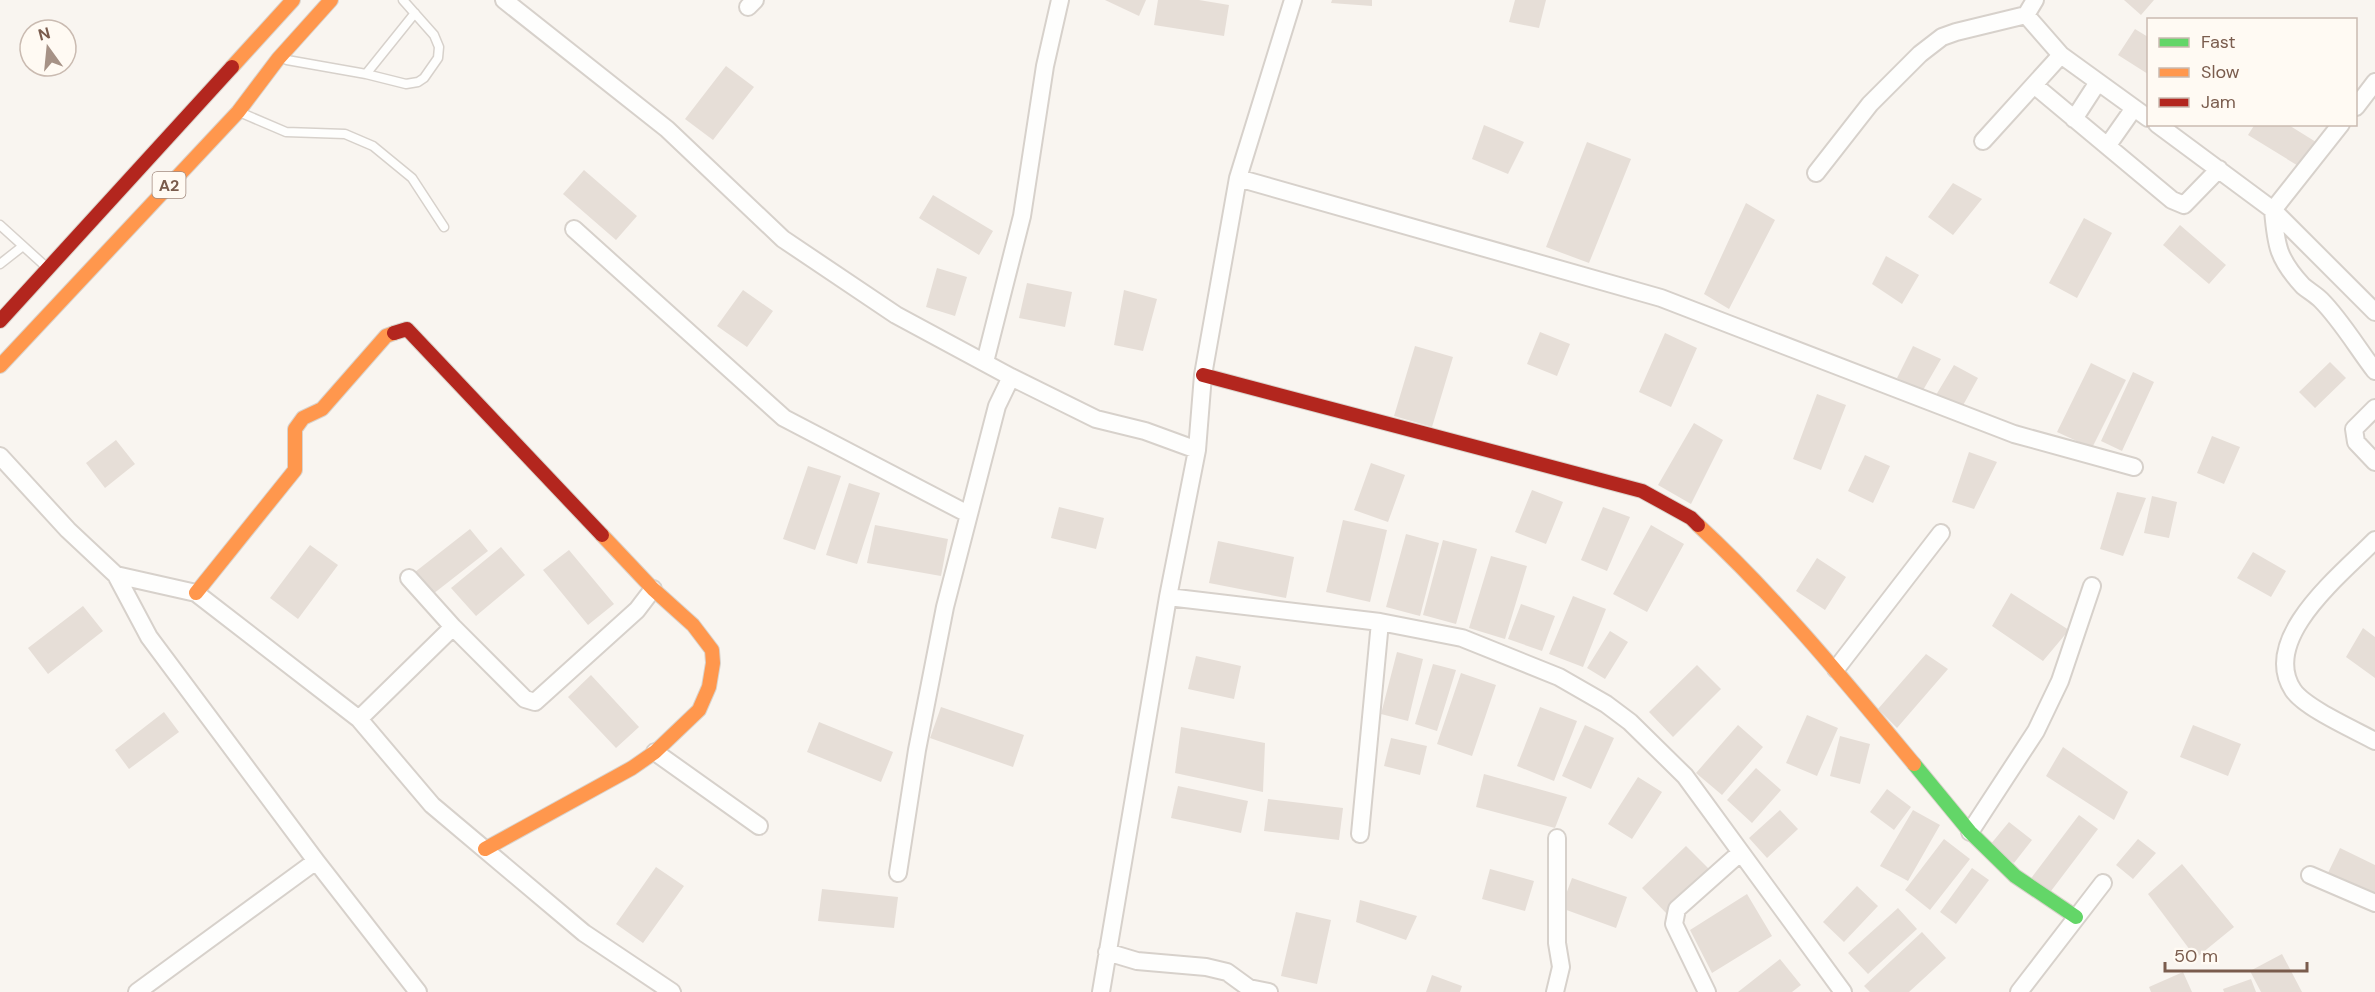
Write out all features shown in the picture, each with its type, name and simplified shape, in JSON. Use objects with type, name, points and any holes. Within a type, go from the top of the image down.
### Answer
[{"type":"main road","name":"A2","points":[[2,314],[48,269],[293,0]]},
{"type":"main road","name":"A2","points":[[0,366],[238,112],[278,59],[331,0]]},
{"type":"main road","points":[[196,593],[295,470],[295,429],[303,418],[322,409],[386,336],[407,329],[653,588],[673,604],[706,640],[712,650],[713,663],[709,687],[699,710],[656,752],[632,768],[485,849]]},
{"type":"main road","points":[[1203,375],[1642,491],[1691,518],[1736,560],[1836,669],[1970,832],[2015,876],[2076,917]]},
{"type":"street","points":[[504,0],[667,129],[783,239],[896,315],[1011,377],[1096,419],[1144,431],[1197,450]]},
{"type":"street","points":[[985,362],[1022,216],[1045,66],[1060,0]]},
{"type":"street","points":[[1101,992],[1168,597],[1197,450],[1203,375],[1238,178],[1293,0]]},
{"type":"street","points":[[1816,172],[1870,104],[1920,54],[1942,37],[2026,15],[2035,0]]},
{"type":"street","points":[[2026,15],[2061,55],[2147,117]]},
{"type":"street","points":[[1983,141],[2061,55]]},
{"type":"street","points":[[2074,119],[2098,82]]},
{"type":"street","points":[[2357,104],[2375,82]]},
{"type":"street","points":[[2034,85],[2172,200],[2184,205],[2219,170]]},
{"type":"street","points":[[2108,146],[2134,108]]},
{"type":"street","points":[[2160,126],[2273,210],[2375,312]]},
{"type":"street","points":[[2339,126],[2273,210],[2278,252],[2305,287],[2321,300],[2375,371]]},
{"type":"street","points":[[1238,178],[1661,298],[2014,434],[2134,467]]},
{"type":"street","points":[[574,229],[784,418],[968,514]]},
{"type":"street","points":[[2321,300],[2340,278]]},
{"type":"street","points":[[898,873],[917,750],[945,607],[998,406],[1011,377]]},
{"type":"street","points":[[2375,408],[2354,429],[2356,442],[2375,462]]},
{"type":"street","points":[[0,456],[68,530],[116,574],[149,637],[316,861],[418,992]]},
{"type":"street","points":[[1836,669],[1941,533]]},
{"type":"street","points":[[2375,540],[2306,610],[2292,633],[2284,668],[2293,690],[2306,702],[2375,741]]},
{"type":"street","points":[[116,574],[196,593],[359,719],[432,805],[584,933],[672,992]]},
{"type":"street","points":[[408,578],[525,699],[535,702],[637,610],[653,588]]},
{"type":"street","points":[[1970,832],[2036,730],[2060,681],[2092,586]]},
{"type":"street","points":[[1168,597],[1380,621],[1462,638],[1559,677],[1606,704],[1630,722],[1685,776],[1844,992]]},
{"type":"street","points":[[1360,834],[1380,621]]},
{"type":"street","points":[[359,719],[453,627]]},
{"type":"street","points":[[656,752],[759,826]]},
{"type":"street","points":[[1555,992],[1561,967],[1557,943],[1557,838]]},
{"type":"street","points":[[1707,992],[1674,924],[1675,915],[1677,909],[1740,853]]},
{"type":"street","points":[[136,992],[316,861]]},
{"type":"street","points":[[2310,875],[2375,903]]},
{"type":"street","points":[[2019,992],[2103,883]]},
{"type":"street","points":[[1107,952],[1137,962],[1227,972],[1249,988],[1269,992]]},
{"type":"lane","points":[[278,59],[366,74],[406,84],[418,82],[424,78],[438,58],[439,47],[434,35],[403,0]]},
{"type":"lane","points":[[366,74],[415,13]]},
{"type":"lane","points":[[238,112],[286,132],[345,134],[373,146],[412,178],[444,227]]},
{"type":"lane","points":[[0,225],[48,269]]},
{"type":"lane","points":[[0,264],[23,246]]},
{"type":"building","points":[[1105,0],[1146,0],[1139,16]]},
{"type":"building","points":[[1158,0],[1199,0],[1229,5],[1224,36],[1154,25]]},
{"type":"building","points":[[1332,0],[1372,0],[1372,6],[1331,3]]},
{"type":"building","points":[[1515,0],[1546,0],[1539,28],[1509,22]]},
{"type":"building","points":[[2124,0],[2154,0],[2141,15]]},
{"type":"building","points":[[2135,29],[2147,36],[2147,73],[2118,55]]},
{"type":"building","points":[[726,66],[754,87],[713,140],[685,119]]},
{"type":"building","points":[[1484,125],[1524,142],[1508,174],[1472,159]]},
{"type":"building","points":[[2254,126],[2290,126],[2316,142],[2300,167],[2248,135]]},
{"type":"building","points":[[1587,142],[1631,159],[1589,263],[1546,247]]},
{"type":"building","points":[[584,170],[637,216],[616,240],[563,194]]},
{"type":"building","points":[[1953,183],[1982,199],[1953,235],[1928,217]]},
{"type":"building","points":[[933,195],[993,231],[979,255],[919,218]]},
{"type":"building","points":[[1746,203],[1775,220],[1729,309],[1704,294]]},
{"type":"building","points":[[2084,218],[2112,233],[2077,298],[2049,283]]},
{"type":"building","points":[[2180,225],[2226,265],[2209,284],[2163,245]]},
{"type":"building","points":[[1886,256],[1919,275],[1902,304],[1872,284]]},
{"type":"building","points":[[937,268],[967,277],[955,316],[926,307]]},
{"type":"building","points":[[1027,283],[1072,292],[1065,327],[1019,318]]},
{"type":"building","points":[[743,290],[773,311],[747,347],[717,326]]},
{"type":"building","points":[[1124,290],[1157,299],[1143,351],[1114,345]]},
{"type":"building","points":[[1540,332],[1570,344],[1557,376],[1527,364]]},
{"type":"building","points":[[1665,333],[1697,348],[1671,407],[1639,392]]},
{"type":"building","points":[[1415,346],[1453,357],[1432,427],[1394,416]]},
{"type":"building","points":[[1913,346],[1941,359],[1922,392],[1897,378]]},
{"type":"building","points":[[2330,362],[2346,378],[2315,408],[2299,392]]},
{"type":"building","points":[[2091,363],[2126,380],[2092,448],[2057,432]]},
{"type":"building","points":[[1954,365],[1978,378],[1961,409],[1936,395]]},
{"type":"building","points":[[2133,372],[2154,382],[2122,451],[2101,441]]},
{"type":"building","points":[[1817,394],[1846,405],[1821,470],[1793,459]]},
{"type":"building","points":[[1694,423],[1723,440],[1691,504],[1658,485]]},
{"type":"building","points":[[2212,436],[2240,447],[2224,484],[2197,473]]},
{"type":"building","points":[[116,440],[135,464],[105,488],[86,463]]},
{"type":"building","points":[[1969,452],[1997,462],[1974,509],[1952,502]]},
{"type":"building","points":[[1865,455],[1890,466],[1873,503],[1848,491]]},
{"type":"building","points":[[1371,463],[1405,475],[1388,522],[1354,510]]},
{"type":"building","points":[[808,466],[841,476],[815,550],[783,539]]},
{"type":"building","points":[[849,483],[880,493],[857,564],[826,555]]},
{"type":"building","points":[[1532,490],[1563,502],[1546,544],[1515,532]]},
{"type":"building","points":[[2117,492],[2146,498],[2123,556],[2100,549]]},
{"type":"building","points":[[2152,496],[2177,502],[2169,538],[2144,533]]},
{"type":"building","points":[[1059,507],[1104,518],[1096,549],[1051,538]]},
{"type":"building","points":[[1603,507],[1630,517],[1607,571],[1581,560]]},
{"type":"building","points":[[1343,520],[1387,530],[1370,602],[1326,592]]},
{"type":"building","points":[[875,525],[948,539],[941,576],[867,563]]},
{"type":"building","points":[[1651,525],[1684,544],[1647,612],[1613,594]]},
{"type":"building","points":[[470,529],[488,551],[433,594],[415,572]]},
{"type":"building","points":[[1406,534],[1439,543],[1420,616],[1386,607]]},
{"type":"building","points":[[1443,540],[1477,549],[1456,624],[1423,615]]},
{"type":"building","points":[[1218,541],[1294,557],[1286,598],[1209,583]]},
{"type":"building","points":[[310,545],[338,565],[298,619],[270,598]]},
{"type":"building","points":[[501,547],[525,575],[476,616],[451,588]]},
{"type":"building","points":[[569,550],[614,604],[588,625],[543,570]]},
{"type":"building","points":[[2253,552],[2286,571],[2271,597],[2237,578]]},
{"type":"building","points":[[1491,556],[1527,566],[1505,639],[1469,628]]},
{"type":"building","points":[[1817,558],[1846,577],[1825,610],[1796,591]]},
{"type":"building","points":[[2011,593],[2069,630],[2043,661],[1992,626]]},
{"type":"building","points":[[1573,596],[1606,609],[1583,667],[1549,654]]},
{"type":"building","points":[[1521,604],[1555,616],[1542,651],[1508,639]]},
{"type":"building","points":[[83,606],[103,631],[48,674],[28,648]]},
{"type":"building","points":[[2363,628],[2375,637],[2375,678],[2346,657]]},
{"type":"building","points":[[1610,631],[1628,642],[1605,679],[1587,668]]},
{"type":"building","points":[[1397,652],[1423,659],[1408,721],[1381,714]]},
{"type":"building","points":[[1926,654],[1948,669],[1897,728],[1878,709]]},
{"type":"building","points":[[1196,656],[1241,666],[1234,699],[1188,689]]},
{"type":"building","points":[[1433,664],[1456,670],[1437,731],[1415,724]]},
{"type":"building","points":[[1697,665],[1721,689],[1673,737],[1649,712]]},
{"type":"building","points":[[1461,673],[1496,685],[1472,756],[1437,744]]},
{"type":"building","points":[[591,675],[639,727],[616,748],[568,697]]},
{"type":"building","points":[[941,707],[1024,735],[1013,767],[930,738]]},
{"type":"building","points":[[1540,707],[1577,721],[1554,781],[1517,766]]},
{"type":"building","points":[[164,712],[179,732],[129,769],[115,750]]},
{"type":"building","points":[[1807,715],[1838,728],[1817,776],[1786,763]]},
{"type":"building","points":[[819,722],[893,752],[881,782],[807,752]]},
{"type":"building","points":[[1585,725],[1614,738],[1591,789],[1562,776]]},
{"type":"building","points":[[1738,725],[1763,747],[1722,795],[1696,773]]},
{"type":"building","points":[[2193,725],[2241,744],[2228,776],[2180,757]]},
{"type":"building","points":[[1181,727],[1265,743],[1263,792],[1175,773]]},
{"type":"building","points":[[1840,736],[1870,744],[1860,784],[1830,776]]},
{"type":"building","points":[[1391,738],[1427,746],[1420,775],[1384,766]]},
{"type":"building","points":[[2063,747],[2128,792],[2114,820],[2046,776]]},
{"type":"building","points":[[1756,768],[1781,790],[1752,823],[1727,800]]},
{"type":"building","points":[[1484,774],[1567,797],[1555,828],[1476,807]]},
{"type":"building","points":[[1638,777],[1662,792],[1632,839],[1608,824]]},
{"type":"building","points":[[1178,786],[1248,801],[1241,833],[1171,818]]},
{"type":"building","points":[[1887,789],[1911,807],[1894,830],[1870,812]]},
{"type":"building","points":[[1268,799],[1343,808],[1339,840],[1264,831]]},
{"type":"building","points":[[1780,810],[1798,829],[1767,858],[1749,838]]},
{"type":"building","points":[[1913,810],[1940,825],[1908,881],[1880,866]]},
{"type":"building","points":[[2079,815],[2098,829],[2048,895],[2029,881]]},
{"type":"building","points":[[2009,822],[2032,840],[2014,863],[1990,845]]},
{"type":"building","points":[[1944,839],[1970,859],[1930,910],[1905,890]]},
{"type":"building","points":[[2138,839],[2156,853],[2133,879],[2116,865]]},
{"type":"building","points":[[1686,846],[1712,872],[1667,914],[1642,888]]},
{"type":"building","points":[[2340,848],[2375,865],[2373,899],[2326,877]]},
{"type":"building","points":[[2182,864],[2234,927],[2196,958],[2148,894]]},
{"type":"building","points":[[656,867],[684,886],[643,943],[616,924]]},
{"type":"building","points":[[1972,868],[1989,880],[1956,924],[1940,912]]},
{"type":"building","points":[[1490,869],[1534,881],[1525,911],[1482,899]]},
{"type":"building","points":[[1572,878],[1627,897],[1616,928],[1561,908]]},
{"type":"building","points":[[1857,886],[1878,906],[1844,942],[1823,922]]},
{"type":"building","points":[[822,889],[898,897],[894,928],[818,921]]},
{"type":"building","points":[[1747,894],[1772,936],[1712,973],[1690,930]]},
{"type":"building","points":[[1360,900],[1417,916],[1406,940],[1356,922]]},
{"type":"building","points":[[1898,908],[1917,929],[1868,974],[1848,953]]},
{"type":"building","points":[[1296,912],[1331,920],[1317,984],[1281,976]]},
{"type":"building","points":[[1922,932],[1946,958],[1909,992],[1870,992],[1864,986]]},
{"type":"building","points":[[2282,954],[2302,992],[2261,992],[2250,971]]},
{"type":"building","points":[[1780,959],[1801,985],[1792,992],[1738,992]]},
{"type":"building","points":[[2183,972],[2192,992],[2151,992],[2149,987]]},
{"type":"building","points":[[1432,975],[1462,986],[1460,992],[1426,992]]},
{"type":"building","points":[[2251,979],[2256,992],[2224,992],[2223,989]]},
{"type":"traffic: fast","points":[[1914,764],[1970,832],[2015,876],[2076,917]]},
{"type":"traffic: slow","points":[[232,67],[293,0]]},
{"type":"traffic: slow","points":[[0,366],[238,112],[278,59],[331,0]]},
{"type":"traffic: slow","points":[[196,593],[295,470],[295,429],[303,418],[322,409],[386,336],[394,333]]},
{"type":"traffic: slow","points":[[1698,525],[1783,611],[1914,764]]},
{"type":"traffic: slow","points":[[485,849],[632,768],[655,752],[699,710],[709,687],[713,663],[712,650],[693,625],[653,589],[602,535]]},
{"type":"traffic: jam","points":[[0,321],[232,67]]},
{"type":"traffic: jam","points":[[394,333],[407,329],[602,535]]},
{"type":"traffic: jam","points":[[1203,375],[1642,491],[1691,518],[1698,525]]}]
